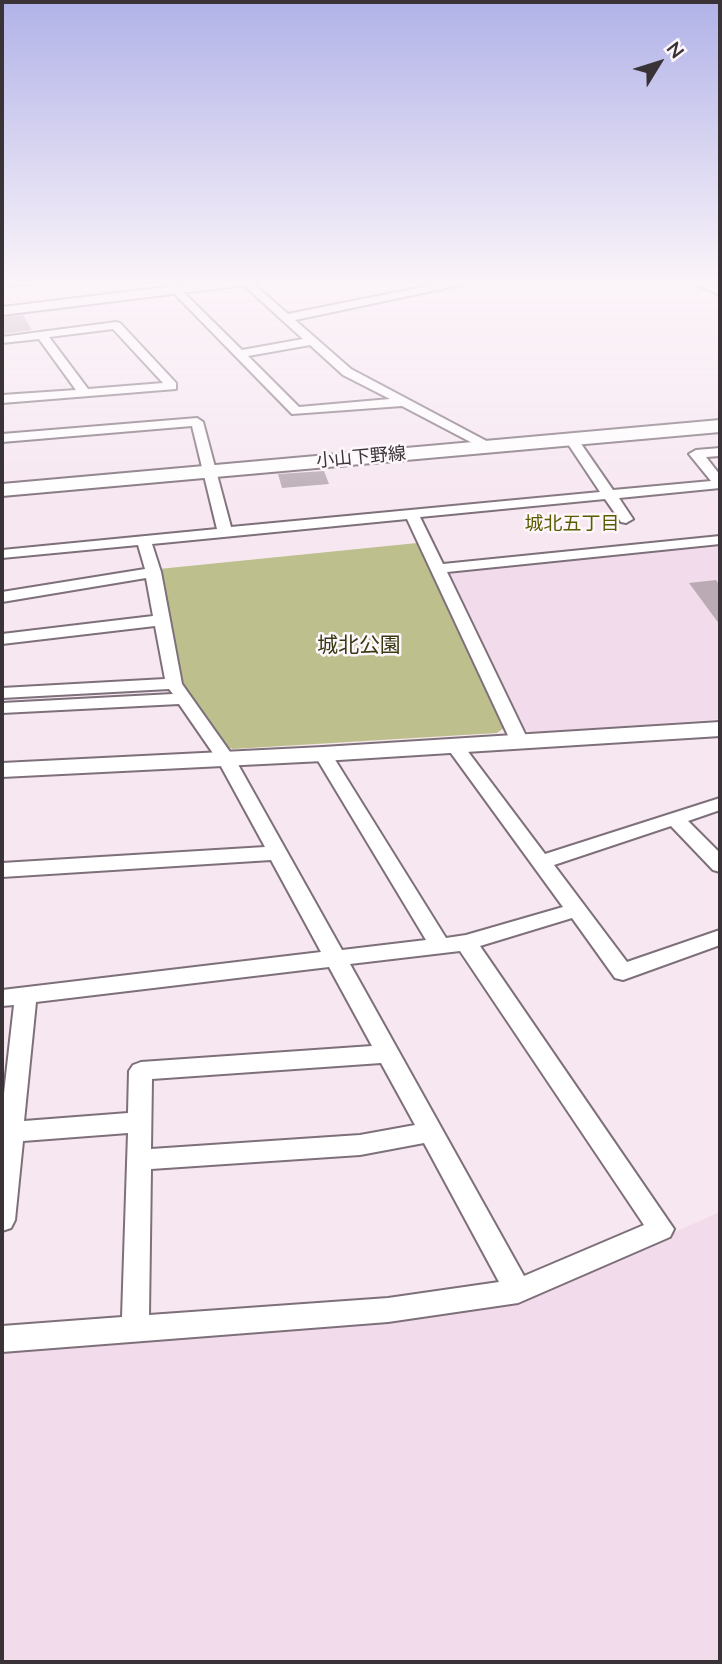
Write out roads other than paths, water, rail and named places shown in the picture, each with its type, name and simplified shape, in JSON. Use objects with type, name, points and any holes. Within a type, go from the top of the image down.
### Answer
[{"type":"main road","name":"小山下野線","points":[[2,490],[720,426]]},
{"type":"street","points":[[59,358],[84,392]]},
{"type":"street","points":[[2,399],[172,386],[146,358]]},
{"type":"street","points":[[244,358],[296,411],[403,402]]},
{"type":"street","points":[[331,358],[347,372],[487,445]]},
{"type":"street","points":[[2,438],[197,422],[225,533]]},
{"type":"street","points":[[570,438],[626,519]]},
{"type":"street","points":[[720,452],[696,454],[720,484]]},
{"type":"street","points":[[2,554],[720,484]]},
{"type":"street","points":[[412,514],[520,742]]},
{"type":"street","points":[[438,569],[720,540]]},
{"type":"street","points":[[144,541],[179,691],[226,759],[518,1291]]},
{"type":"street","points":[[2,597],[153,572]]},
{"type":"street","points":[[2,639],[162,620]]},
{"type":"street","points":[[2,693],[179,691]]},
{"type":"street","points":[[2,708],[179,691]]},
{"type":"street","points":[[2,770],[323,754],[720,729]]},
{"type":"street","points":[[454,745],[623,972],[720,937]]},
{"type":"street","points":[[2,1339],[388,1310],[518,1291],[662,1229],[453,944],[323,754]]},
{"type":"street","points":[[541,862],[720,804]]},
{"type":"street","points":[[675,819],[720,865]]},
{"type":"street","points":[[2,870],[277,853]]},
{"type":"street","points":[[2,998],[453,944],[576,910]]},
{"type":"street","points":[[2,1220],[26,995]]},
{"type":"street","points":[[135,1328],[141,1071],[387,1054]]},
{"type":"street","points":[[11,1132],[139,1122]]},
{"type":"street","points":[[139,1160],[360,1145],[431,1132]]},
{"type":"district","name":"城北五丁目","points":[[572,524]]},
{"type":"park label","name":"城北公園","points":[[359,645]]}]
